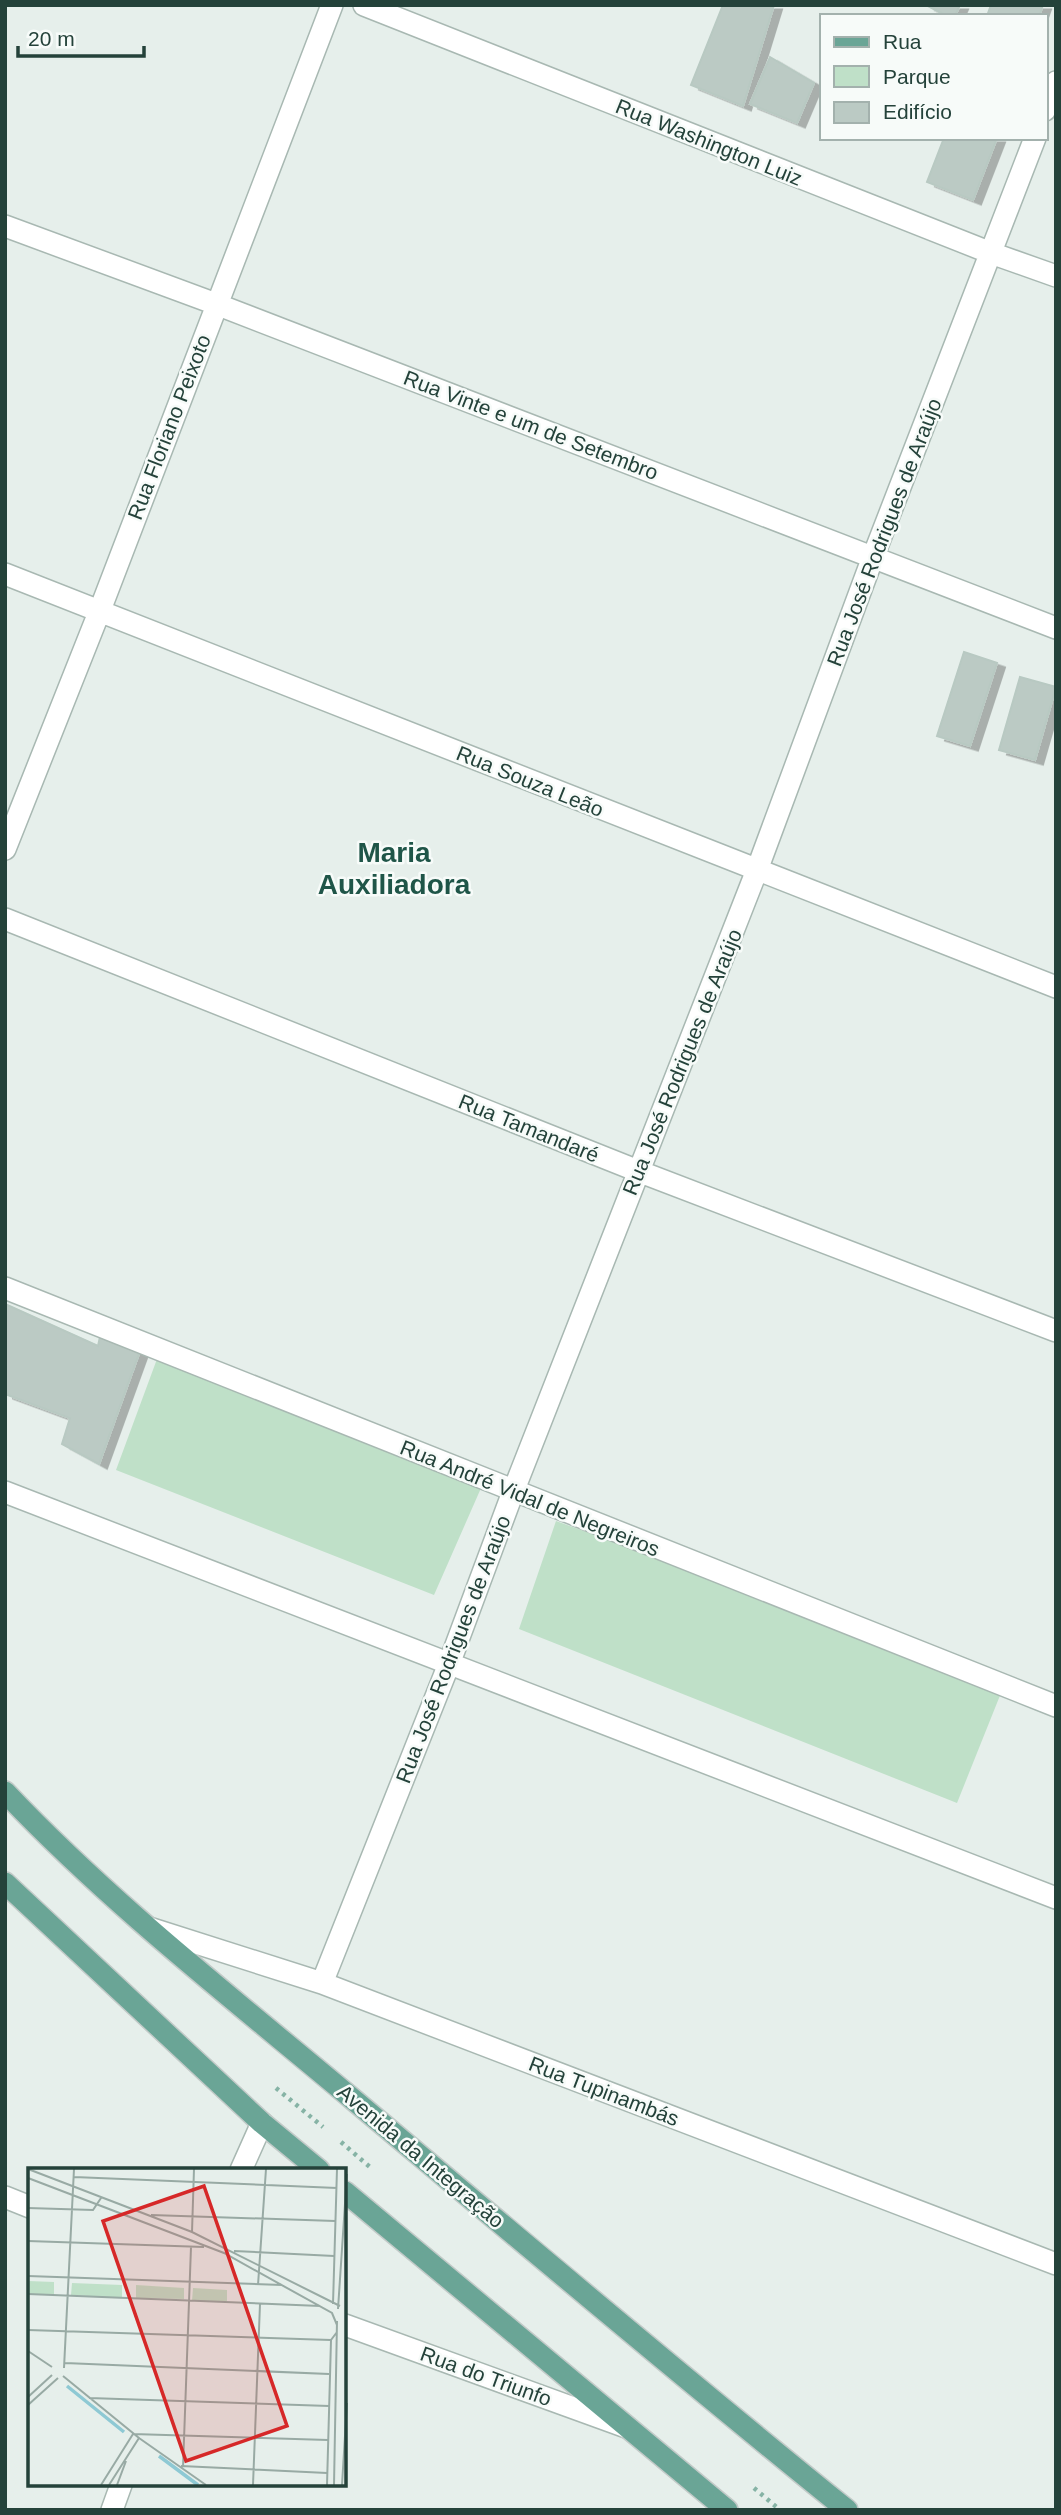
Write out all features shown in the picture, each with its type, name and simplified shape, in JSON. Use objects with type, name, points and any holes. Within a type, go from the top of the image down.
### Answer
[{"type":"main road","name":"Avenida da Integração","points":[[5,1791],[32,1820],[149,1928],[720,2408],[847,2510]]},
{"type":"main road","points":[[5,1884],[262,2123],[317,2168]]},
{"type":"main road","points":[[346,2193],[727,2510]]},
{"type":"street","name":"Rua Floriano Peixoto","points":[[5,849],[100,611],[332,5]]},
{"type":"street","name":"Rua Washington Luiz","points":[[364,5],[991,253],[1056,276]]},
{"type":"street","points":[[1047,105],[1056,82]]},
{"type":"street","name":"Rua José Rodrigues de Araújo","points":[[322,1983],[449,1664],[513,1492],[757,870],[873,557],[1034,140]]},
{"type":"street","name":"Rua Vinte e um de Setembro","points":[[5,226],[216,304],[1056,628]]},
{"type":"street","name":"Rua Souza Leão","points":[[5,574],[1056,987]]},
{"type":"street","name":"Rua Tamandaré","points":[[5,919],[638,1171],[1056,1331]]},
{"type":"street","name":"Rua André Vidal de Negreiros","points":[[5,1288],[1056,1706]]},
{"type":"street","points":[[5,1492],[1056,1898]]},
{"type":"street","name":"Rua Tupinambás","points":[[149,1928],[322,1983],[1056,2264]]},
{"type":"street","points":[[242,2168],[262,2123]]},
{"type":"street","points":[[5,2197],[28,2206]]},
{"type":"street","name":"Rua do Triunfo","points":[[346,2325],[627,2427]]},
{"type":"street","points":[[112,2510],[120,2487]]},
{"type":"path","points":[[267,2080],[374,2169]]},
{"type":"path","points":[[748,2483],[780,2510]]},
{"type":"green space","points":[[157,1359],[485,1479],[434,1595],[116,1470]]},
{"type":"green space","points":[[556,1521],[1005,1683],[957,1803],[519,1629]]},
{"type":"building","points":[[723,5],[774,5],[743,106],[691,85]]},
{"type":"building","points":[[926,5],[960,5],[956,14],[943,14]]},
{"type":"building","points":[[991,5],[1043,5],[1040,14],[988,14]]},
{"type":"building","points":[[770,57],[814,83],[797,123],[750,104]]},
{"type":"building","points":[[943,140],[996,140],[973,200],[927,182]]},
{"type":"building","points":[[964,652],[997,663],[970,746],[937,736]]},
{"type":"building","points":[[1020,677],[1056,687],[1035,760],[999,750]]},
{"type":"building","points":[[5,1304],[98,1346],[101,1332],[141,1348],[99,1464],[62,1444],[70,1418],[5,1394]]},
{"type":"district","name":"Maria Auxiliadora","points":[[394,868]]}]
